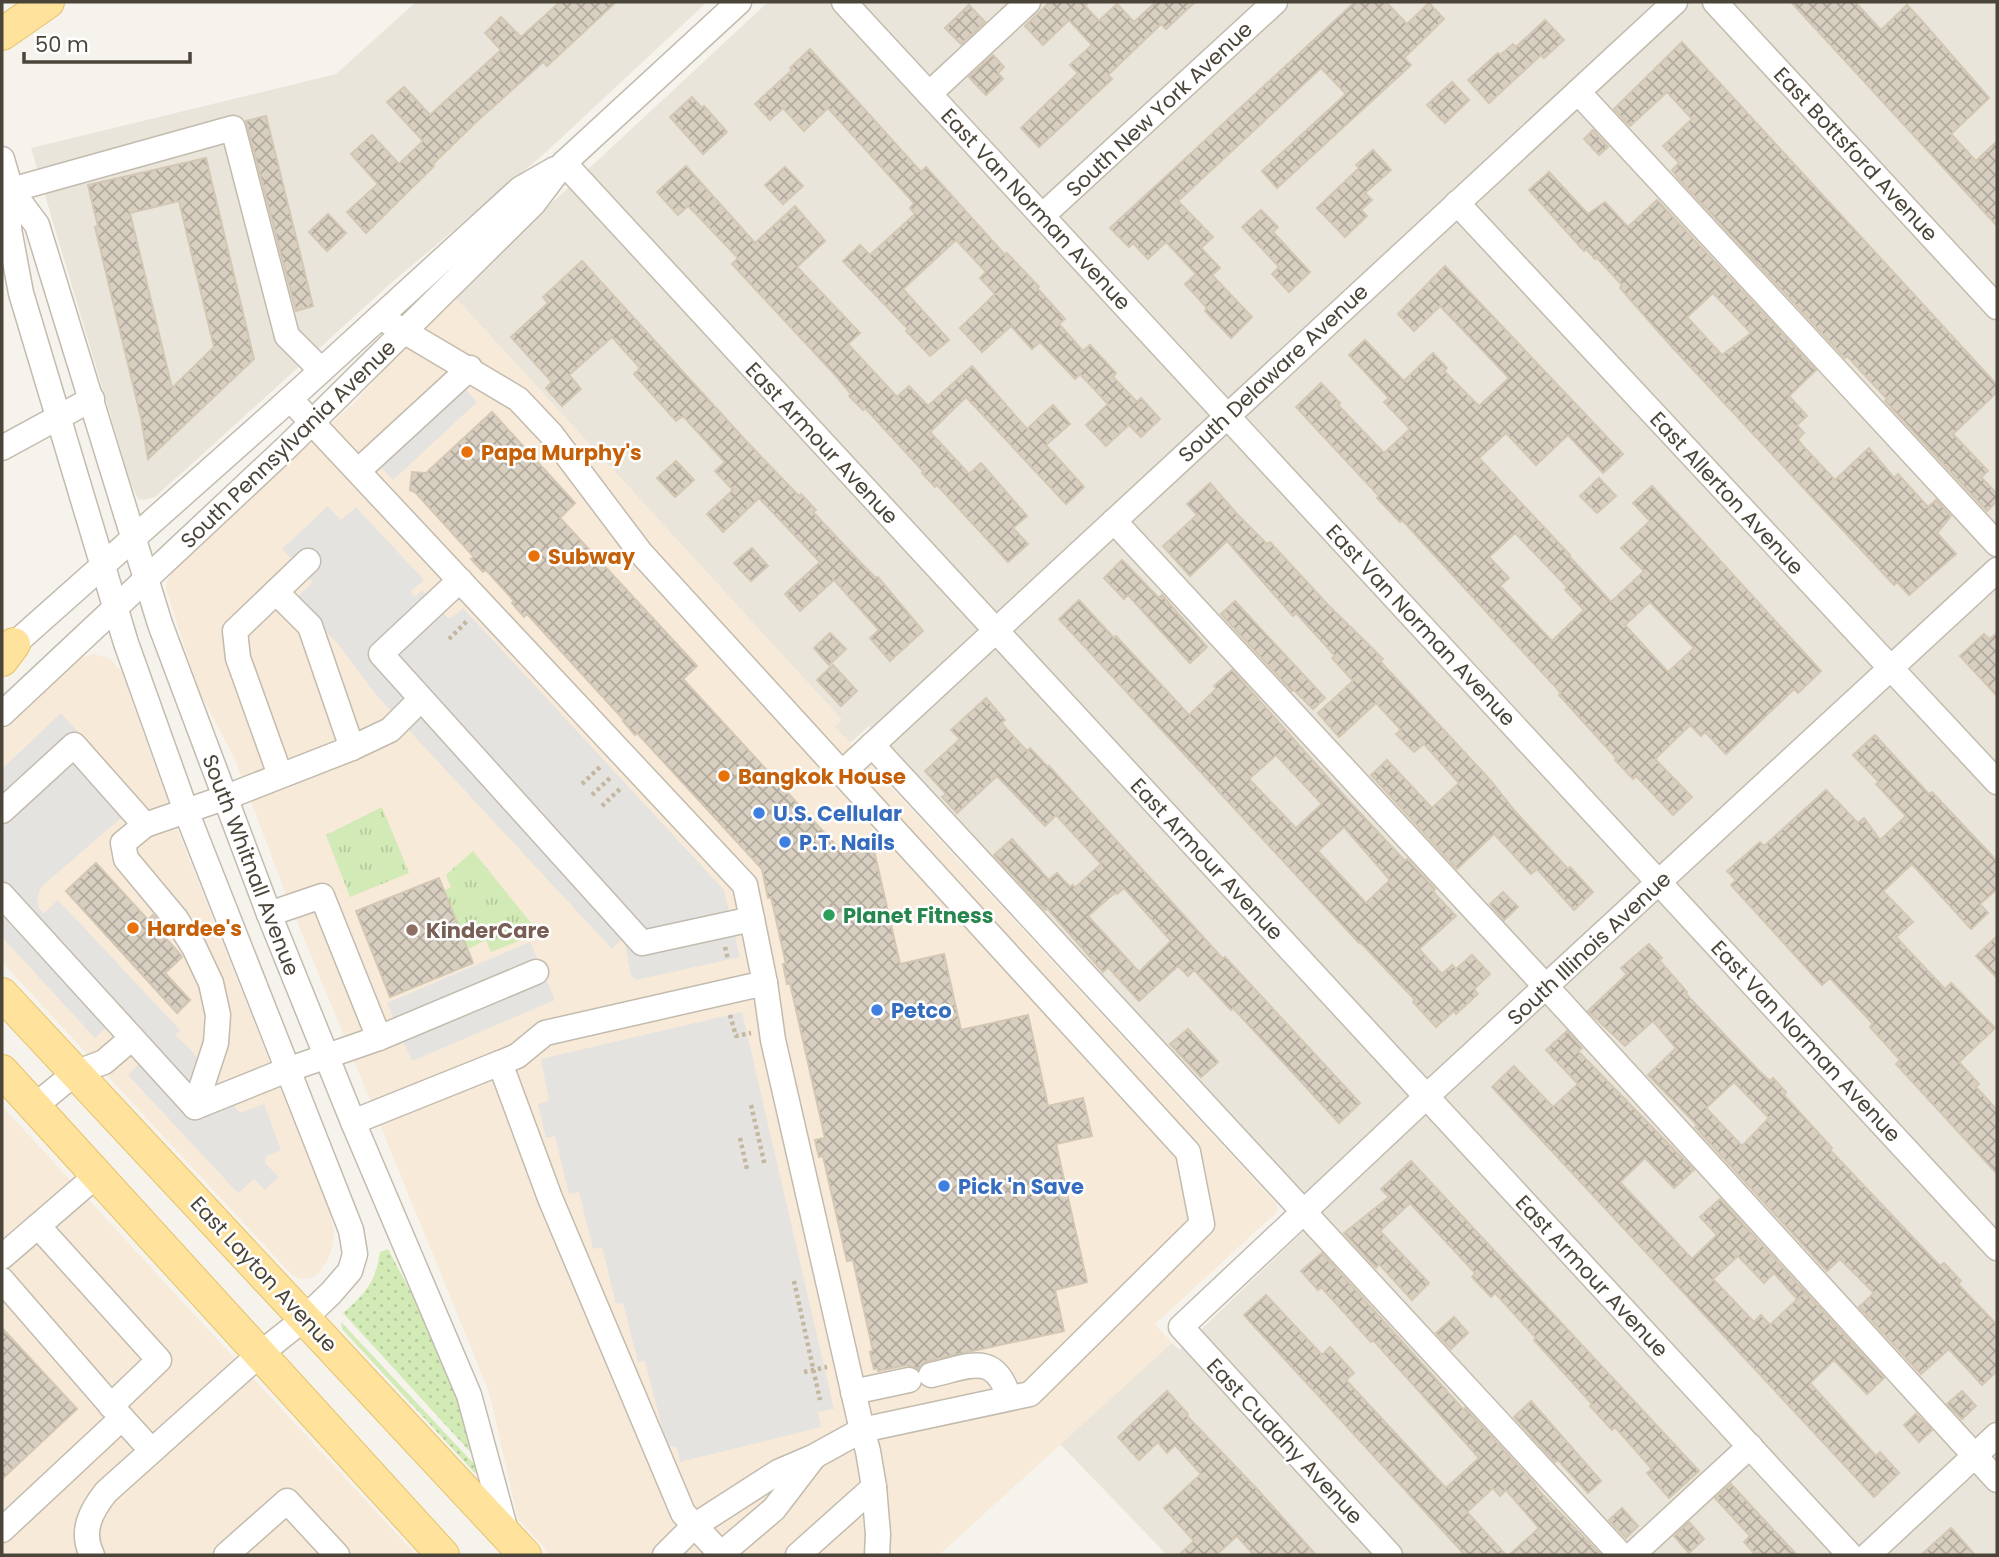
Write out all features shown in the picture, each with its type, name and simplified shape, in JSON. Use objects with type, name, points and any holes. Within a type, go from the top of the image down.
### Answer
[{"type":"main road","points":[[2,34],[48,2]]},
{"type":"main road","name":"East Layton Avenue","points":[[2,994],[516,1545]]},
{"type":"main road","points":[[2,1009],[66,1063]]},
{"type":"main road","points":[[2,1071],[443,1555]]},
{"type":"street","name":"South Pennsylvania Avenue","points":[[2,714],[405,331],[533,204],[564,163],[739,2]]},
{"type":"street","name":"East Van Norman Avenue","points":[[844,2],[1997,1248]]},
{"type":"street","points":[[929,94],[1028,2]]},
{"type":"street","name":"South New York Avenue","points":[[1042,216],[1275,2]]},
{"type":"street","name":"South Delaware Avenue","points":[[842,773],[1675,2]]},
{"type":"street","name":"East Bottsford Avenue","points":[[1714,2],[1997,307]]},
{"type":"street","points":[[1577,92],[1997,544]]},
{"type":"street","points":[[11,190],[233,128],[287,336],[321,370]]},
{"type":"street","name":"South Whitnall Avenue","points":[[2,159],[11,190],[11,296],[58,418],[115,608],[186,811],[351,1230],[355,1254],[350,1271],[305,1318],[260,1354],[106,1492],[92,1510],[86,1530],[92,1555]]},
{"type":"street","name":"South Pennsylvania Avenue","points":[[6,653],[520,189],[564,163]]},
{"type":"street","name":"East Armour Avenue","points":[[564,163],[1850,1555]]},
{"type":"street","name":"South Whitnall Avenue","points":[[11,190],[37,225],[160,624],[224,798],[353,1122],[469,1395],[516,1545]]},
{"type":"street","name":"East Allerton Avenue","points":[[1457,203],[1997,782]]},
{"type":"street","points":[[11,296],[56,286]]},
{"type":"street","points":[[380,317],[519,399],[551,434],[640,552],[1188,1152],[1202,1224],[1030,1394],[862,1430],[813,1457],[778,1472],[694,1526],[665,1555]]},
{"type":"street","points":[[358,471],[470,368]]},
{"type":"street","points":[[2,448],[92,399]]},
{"type":"street","points":[[290,399],[745,885],[774,1040],[868,1451],[874,1486],[877,1555]]},
{"type":"street","points":[[1114,521],[1997,1480]]},
{"type":"street","points":[[280,775],[238,658],[234,631],[308,561]]},
{"type":"street","name":"South Illinois Avenue","points":[[1181,1327],[1997,570]]},
{"type":"street","points":[[460,580],[381,653],[642,943],[752,919]]},
{"type":"street","points":[[276,592],[310,626],[352,748]]},
{"type":"street","points":[[195,1107],[216,1043],[218,1015],[211,984],[194,947],[176,919],[126,859],[123,843],[145,825],[224,798],[352,748],[390,730],[421,699]]},
{"type":"street","points":[[2,811],[74,745],[145,825]]},
{"type":"street","points":[[872,745],[1621,1555]]},
{"type":"street","points":[[2,895],[195,1107]]},
{"type":"street","points":[[269,914],[322,895],[379,1038]]},
{"type":"street","points":[[195,1107],[326,1055],[379,1038],[536,972]]},
{"type":"street","points":[[353,1122],[517,1056],[545,1033],[765,982]]},
{"type":"street","points":[[34,1106],[66,1063],[104,1062],[132,1038]]},
{"type":"street","points":[[500,1063],[550,1198],[683,1513],[721,1555],[774,1508],[813,1457]]},
{"type":"street","points":[[2,1257],[97,1175]]},
{"type":"street","points":[[2,1530],[117,1412],[159,1360],[38,1226]]},
{"type":"street","points":[[2,1280],[151,1450]]},
{"type":"street","name":"East Cudahy Avenue","points":[[1181,1327],[1390,1555]]},
{"type":"street","points":[[853,1392],[981,1364],[993,1370],[1004,1384],[1009,1398]]},
{"type":"street","points":[[1868,1555],[1997,1435]]},
{"type":"street","points":[[1632,1555],[1750,1446]]},
{"type":"street","points":[[798,1555],[874,1486]]},
{"type":"street","points":[[226,1555],[287,1502],[337,1555]]},
{"type":"path","points":[[449,639],[474,614]]},
{"type":"path","points":[[582,784],[606,762]]},
{"type":"path","points":[[592,795],[620,768]]},
{"type":"path","points":[[602,806],[625,784]]},
{"type":"path","points":[[751,1105],[765,1166]]},
{"type":"path","points":[[758,1134],[767,1132]]},
{"type":"path","points":[[740,1138],[747,1170]]},
{"type":"path","points":[[794,1281],[820,1400]]},
{"type":"shaded area","points":[[416,2],[707,2],[544,154],[390,284],[155,497],[138,499],[130,481],[31,148],[336,74]]},
{"type":"shaded area","points":[[768,2],[1997,2],[1997,1555],[1167,1555],[1059,1443],[1172,1343],[1180,1350],[1321,1214],[869,726],[850,743],[834,727],[841,719],[453,295]]},
{"type":"shaded area","points":[[453,295],[842,720],[835,727],[1276,1203],[1278,1211],[1155,1324],[1172,1343],[939,1555],[551,1555],[518,1519],[489,1392],[282,884],[235,759],[199,691],[166,589],[167,581],[176,567],[354,403]]},
{"type":"shaded area","points":[[464,388],[477,402],[393,480],[380,466]]},
{"type":"shaded area","points":[[328,506],[341,520],[356,507],[424,580],[411,591],[414,597],[422,590],[448,618],[452,618],[463,608],[724,890],[740,957],[636,980],[631,976],[624,938],[612,949],[377,696],[339,645],[295,599],[313,582],[282,549]]},
{"type":"shaded area","points":[[93,654],[109,658],[121,671],[181,839],[330,1213],[334,1231],[333,1245],[319,1273],[311,1278],[300,1279],[292,1275],[2,962],[2,731],[77,660]]},
{"type":"shaded area","points":[[61,713],[141,801],[41,887],[37,898],[39,908],[44,913],[58,900],[180,1030],[175,1035],[190,1049],[240,1113],[264,1104],[281,1150],[266,1156],[265,1163],[279,1177],[265,1190],[254,1179],[238,1193],[128,1075],[142,1061],[109,1025],[95,1038],[2,937],[2,769]]},
{"type":"shaded area","points":[[530,942],[555,1000],[412,1061],[387,1003]]},
{"type":"shaded area","points":[[742,1012],[834,1409],[818,1412],[821,1427],[680,1462],[677,1448],[667,1447],[645,1361],[638,1362],[623,1303],[616,1304],[602,1247],[593,1249],[579,1192],[569,1194],[555,1136],[546,1138],[538,1104],[549,1101],[541,1059]]},
{"type":"shaded area","points":[[2,1106],[416,1555],[2,1555]]},
{"type":"green space","points":[[382,807],[409,873],[350,897],[326,835]]},
{"type":"green space","points":[[473,851],[539,933],[491,952],[486,940],[468,949],[444,891],[451,887],[446,875]]},
{"type":"green space","points":[[388,1249],[441,1350],[460,1398],[474,1456],[343,1313],[368,1287],[376,1272],[380,1252]]},
{"type":"green space","points":[[341,1322],[478,1471],[475,1473],[342,1329]]},
{"type":"building","points":[[560,2],[616,2],[547,66],[543,62],[476,122],[366,233],[347,212],[378,184],[351,154],[372,135],[399,164],[423,141],[387,102],[404,87],[430,115],[501,50],[485,33],[501,17],[521,37]]},
{"type":"building","points":[[1050,2],[1089,2],[1085,6],[1099,21],[1117,4],[1134,22],[1156,2],[1195,2],[1166,29],[1161,24],[1108,75],[1112,79],[1039,147],[1021,128],[1078,73],[1070,65],[1092,45],[1069,20],[1043,45],[1025,26]]},
{"type":"building","points":[[1355,2],[1386,2],[1407,24],[1429,3],[1444,19],[1404,58],[1411,65],[1277,188],[1262,171],[1346,94],[1321,68],[1178,201],[1213,237],[1201,248],[1220,268],[1212,275],[1252,317],[1231,338],[1205,311],[1207,308],[1185,284],[1196,274],[1166,242],[1148,259],[1133,243],[1129,247],[1110,228]]},
{"type":"building","points":[[1791,2],[1855,2],[1881,30],[1907,5],[1922,21],[1989,98],[1951,134],[1976,161],[1997,141],[1997,226]]},
{"type":"building","points":[[969,5],[985,22],[961,44],[945,28]]},
{"type":"building","points":[[1545,20],[1564,40],[1544,58],[1541,55],[1489,103],[1468,80],[1498,53],[1500,55],[1513,44],[1516,47]]},
{"type":"building","points":[[1682,42],[1997,385],[1997,392],[1953,434],[1988,471],[1981,477],[1997,494],[1997,501],[1987,511],[1885,401],[1887,399],[1847,356],[1845,358],[1672,170],[1679,163],[1663,146],[1692,119],[1667,92],[1630,126],[1614,109]]},
{"type":"building","points":[[810,49],[921,172],[926,167],[1005,255],[1007,253],[1039,287],[1037,288],[1065,319],[1059,324],[1083,351],[1090,345],[1116,373],[1113,377],[1137,402],[1141,398],[1160,419],[1141,437],[1129,425],[1106,446],[1086,425],[1108,404],[1080,374],[1075,379],[1040,342],[1032,349],[1011,326],[982,352],[960,328],[995,294],[980,278],[986,272],[956,240],[903,289],[949,340],[930,356],[843,261],[860,245],[870,255],[915,214],[910,208],[914,203],[828,108],[804,131],[783,108],[770,120],[755,104],[792,70],[790,68]]},
{"type":"building","points":[[993,55],[1004,67],[998,73],[1003,79],[986,95],[969,77]]},
{"type":"building","points":[[1452,82],[1469,100],[1445,123],[1427,105]]},
{"type":"building","points":[[692,97],[702,108],[704,106],[727,132],[703,154],[670,117]]},
{"type":"building","points":[[266,116],[313,306],[296,311],[246,121]]},
{"type":"building","points":[[1593,130],[1608,147],[1599,155],[1584,139]]},
{"type":"building","points":[[1373,150],[1391,170],[1365,193],[1372,200],[1361,210],[1367,216],[1345,237],[1317,208],[1359,168],[1356,165]]},
{"type":"building","points":[[206,158],[254,359],[148,459],[141,418],[95,227],[98,226],[88,185]],"holes":[[[179,201],[214,347],[172,388],[130,213]]]},
{"type":"building","points":[[686,166],[755,243],[795,206],[825,241],[797,267],[860,333],[848,344],[897,397],[909,386],[928,406],[972,366],[1027,429],[1053,405],[1070,424],[1046,445],[1084,487],[1066,504],[966,397],[930,432],[969,474],[981,463],[1027,516],[1013,528],[1028,544],[1008,562],[937,485],[935,487],[922,473],[865,408],[863,410],[849,396],[851,394],[836,376],[732,264],[738,258],[688,206],[678,215],[657,192]]},
{"type":"building","points":[[785,167],[803,186],[783,204],[765,185]]},
{"type":"building","points":[[1549,172],[1588,214],[1605,202],[1628,227],[1657,200],[1816,370],[1789,396],[1807,416],[1797,425],[1804,433],[1798,439],[1802,445],[1835,480],[1869,448],[1894,478],[1898,474],[1928,507],[1936,500],[1951,516],[1937,533],[1956,554],[1909,595],[1897,582],[1894,585],[1672,347],[1620,288],[1622,285],[1596,257],[1595,259],[1586,249],[1584,251],[1529,190]],"holes":[[[1713,293],[1751,333],[1722,355],[1687,317]]]},
{"type":"building","points":[[1261,210],[1278,227],[1273,232],[1310,272],[1289,292],[1272,274],[1279,267],[1242,227]]},
{"type":"building","points":[[328,214],[346,233],[327,251],[309,232]]},
{"type":"building","points":[[582,261],[747,442],[799,496],[801,494],[816,510],[813,512],[876,578],[878,577],[923,631],[890,661],[870,638],[879,630],[834,580],[800,611],[785,594],[820,562],[759,498],[723,532],[707,514],[733,490],[715,471],[725,462],[683,416],[676,421],[634,374],[640,368],[612,337],[569,375],[581,389],[562,406],[546,388],[552,382],[511,337],[548,303],[543,297]]},
{"type":"building","points":[[1445,266],[1623,454],[1603,473],[1568,435],[1536,465],[1506,433],[1479,458],[1611,602],[1644,571],[1621,548],[1650,521],[1633,503],[1652,486],[1821,671],[1798,693],[1794,689],[1726,754],[1705,732],[1701,736],[1690,725],[1655,759],[1692,797],[1673,815],[1636,776],[1633,779],[1615,760],[1617,759],[1559,695],[1561,693],[1402,520],[1400,522],[1377,498],[1379,496],[1296,407],[1321,383],[1384,453],[1410,429],[1384,402],[1389,398],[1349,355],[1365,340],[1404,381],[1433,353],[1447,368],[1444,371],[1479,406],[1509,378],[1440,306],[1414,331],[1398,314]],"holes":[[[1515,533],[1567,587],[1565,590],[1584,610],[1552,641],[1500,586],[1509,578],[1489,557]],[[1650,602],[1694,648],[1668,672],[1625,625]]]},
{"type":"building","points":[[492,412],[575,503],[560,518],[697,666],[683,679],[843,853],[873,846],[900,964],[944,954],[961,1030],[1028,1015],[1048,1106],[1083,1098],[1092,1136],[1056,1144],[1087,1282],[1055,1290],[1064,1331],[927,1361],[918,1369],[907,1365],[878,1371],[878,1368],[874,1369],[870,1352],[873,1351],[853,1260],[847,1261],[823,1156],[819,1157],[815,1140],[825,1138],[790,983],[787,984],[783,964],[786,964],[771,897],[768,898],[762,869],[637,733],[635,735],[527,614],[524,617],[512,603],[514,601],[486,570],[483,572],[471,559],[474,557],[415,492],[410,490],[412,472],[426,473]]},
{"type":"building","points":[[676,461],[694,480],[675,497],[657,478]]},
{"type":"building","points":[[1599,478],[1616,496],[1597,513],[1580,496]]},
{"type":"building","points":[[1210,483],[1237,514],[1267,544],[1270,542],[1383,659],[1380,661],[1491,781],[1514,810],[1593,892],[1574,910],[1537,869],[1531,874],[1494,834],[1457,869],[1371,775],[1387,760],[1432,808],[1459,783],[1424,744],[1414,752],[1396,734],[1401,730],[1376,703],[1339,737],[1318,713],[1353,681],[1332,658],[1335,656],[1296,613],[1293,616],[1227,541],[1190,576],[1163,546],[1197,515],[1187,504]]},
{"type":"building","points":[[752,548],[768,566],[751,581],[734,563]]},
{"type":"building","points":[[1122,560],[1159,598],[1162,595],[1207,647],[1190,663],[1128,595],[1124,599],[1104,578]]},
{"type":"building","points":[[1079,600],[1189,715],[1232,670],[1348,800],[1435,889],[1433,891],[1436,895],[1456,916],[1419,949],[1442,974],[1452,965],[1456,969],[1472,955],[1490,974],[1474,989],[1478,994],[1456,1014],[1454,1011],[1436,1027],[1413,1002],[1415,1000],[1059,619]],"holes":[[[1276,755],[1322,804],[1296,828],[1249,779]],[[1344,827],[1390,880],[1366,903],[1318,851]]]},
{"type":"building","points":[[1235,601],[1325,698],[1313,709],[1292,691],[1221,614]]},
{"type":"building","points":[[830,633],[846,649],[829,665],[814,648]]},
{"type":"building","points":[[1997,633],[1997,696],[1960,656],[1984,634],[1989,639]]},
{"type":"building","points":[[833,665],[857,691],[841,706],[817,680]]},
{"type":"building","points":[[986,698],[1005,720],[1001,723],[1027,751],[1030,748],[1049,766],[1223,959],[1225,957],[1360,1103],[1339,1123],[1233,1008],[1231,1010],[1194,970],[1188,976],[1178,966],[1139,1001],[1108,967],[1103,972],[1047,908],[1045,910],[994,855],[1012,839],[1049,880],[1057,873],[1070,887],[1073,885],[1075,888],[1101,864],[1056,815],[1045,826],[997,776],[957,813],[942,797],[946,794],[925,771],[960,739],[951,730]],"holes":[[[1124,888],[1171,941],[1139,972],[1088,916]]]},
{"type":"building","points":[[1875,735],[1929,794],[1932,792],[1997,861],[1997,889],[1980,904],[1988,913],[1971,929],[1912,864],[1883,891],[1913,922],[1896,937],[1945,989],[1951,983],[1995,1028],[1959,1062],[1979,1084],[1976,1087],[1997,1110],[1997,1174],[1896,1064],[1900,1060],[1870,1027],[1873,1024],[1830,978],[1822,985],[1731,885],[1736,880],[1727,871],[1760,842],[1764,846],[1826,790],[1858,823],[1864,818],[1880,840],[1906,816],[1853,755]]},
{"type":"building","name":"Hardee's","points":[[96,863],[148,920],[153,915],[165,929],[161,933],[181,955],[165,973],[190,1000],[177,1013],[66,891]]},
{"type":"building","name":"KinderCare","points":[[439,878],[473,963],[390,997],[356,911]]},
{"type":"building","points":[[1503,892],[1518,907],[1504,920],[1490,904]]},
{"type":"building","points":[[1997,936],[1997,978],[1976,956]]},
{"type":"building","points":[[1649,944],[1662,958],[1659,960],[1686,994],[1760,1072],[1770,1081],[1773,1078],[1786,1092],[1784,1095],[1832,1148],[1830,1150],[1940,1266],[1944,1263],[1961,1281],[1958,1284],[1997,1325],[1997,1371],[1982,1385],[1949,1349],[1921,1374],[1859,1307],[1874,1293],[1840,1259],[1827,1271],[1695,1127],[1697,1125],[1648,1075],[1676,1048],[1653,1021],[1625,1046],[1588,1011],[1627,974],[1621,968]],"holes":[[[1734,1082],[1769,1118],[1742,1146],[1706,1108]]]},
{"type":"building","points":[[1188,1029],[1218,1062],[1201,1077],[1170,1044]]},
{"type":"building","points":[[1567,1031],[1582,1048],[1578,1051],[1694,1170],[1674,1188],[1645,1158],[1620,1182],[1692,1259],[1717,1235],[1700,1217],[1720,1199],[1884,1378],[1867,1394],[1834,1360],[1810,1383],[1876,1456],[1880,1452],[1899,1473],[1874,1497],[1492,1087],[1514,1066],[1553,1107],[1578,1084],[1546,1050]],"holes":[[[1738,1256],[1764,1283],[1774,1273],[1797,1299],[1805,1292],[1770,1325],[1761,1315],[1754,1322],[1713,1279]]]},
{"type":"building","points":[[1411,1161],[1699,1471],[1669,1498],[1647,1473],[1652,1469],[1615,1427],[1612,1430],[1590,1406],[1592,1404],[1495,1293],[1491,1297],[1472,1277],[1475,1273],[1410,1203],[1380,1231],[1429,1283],[1412,1300],[1379,1264],[1376,1268],[1344,1233],[1389,1197],[1381,1189]]},
{"type":"building","points":[[1322,1253],[1463,1409],[1465,1408],[1601,1555],[1509,1555],[1539,1528],[1506,1490],[1500,1496],[1493,1488],[1467,1512],[1506,1555],[1465,1555],[1244,1315],[1266,1295],[1322,1355],[1330,1347],[1354,1373],[1346,1380],[1446,1488],[1479,1458],[1373,1340],[1371,1342],[1321,1287],[1318,1290],[1301,1271]]},
{"type":"building","points":[[1454,1317],[1468,1333],[1451,1349],[1436,1333]]},
{"type":"building","points":[[2,1328],[77,1409],[2,1479]]},
{"type":"building","points":[[1167,1391],[1316,1555],[1254,1555],[1237,1536],[1216,1555],[1179,1555],[1194,1541],[1164,1508],[1201,1474],[1175,1445],[1167,1453],[1158,1442],[1139,1460],[1118,1437]]},
{"type":"building","points":[[1962,1391],[1976,1406],[1962,1419],[1947,1404]]},
{"type":"building","points":[[1531,1401],[1601,1481],[1588,1493],[1514,1417]]},
{"type":"building","points":[[1916,1414],[1932,1430],[1919,1442],[1904,1425]]},
{"type":"building","points":[[1731,1484],[1797,1555],[1756,1555],[1744,1542],[1750,1536],[1715,1498]]},
{"type":"building","points":[[1622,1508],[1638,1526],[1626,1538],[1609,1520]]},
{"type":"building","points":[[1689,1522],[1704,1539],[1689,1553],[1674,1536]]},
{"type":"building","points":[[1951,1528],[1975,1555],[1921,1555]]},
{"type":"place","name":"Papa Murphy's","points":[[467,452]]},
{"type":"place","name":"Subway","points":[[534,556]]},
{"type":"place","name":"Bangkok House","points":[[724,776]]},
{"type":"place","name":"U.S. Cellular","points":[[759,813]]},
{"type":"place","name":"P.T. Nails","points":[[785,842]]},
{"type":"place","name":"Planet Fitness","points":[[829,915]]},
{"type":"place","name":"Hardee's","points":[[133,928]]},
{"type":"place","name":"KinderCare","points":[[412,930]]},
{"type":"place","name":"Petco","points":[[877,1010]]},
{"type":"place","name":"Pick 'n Save","points":[[944,1186]]}]
